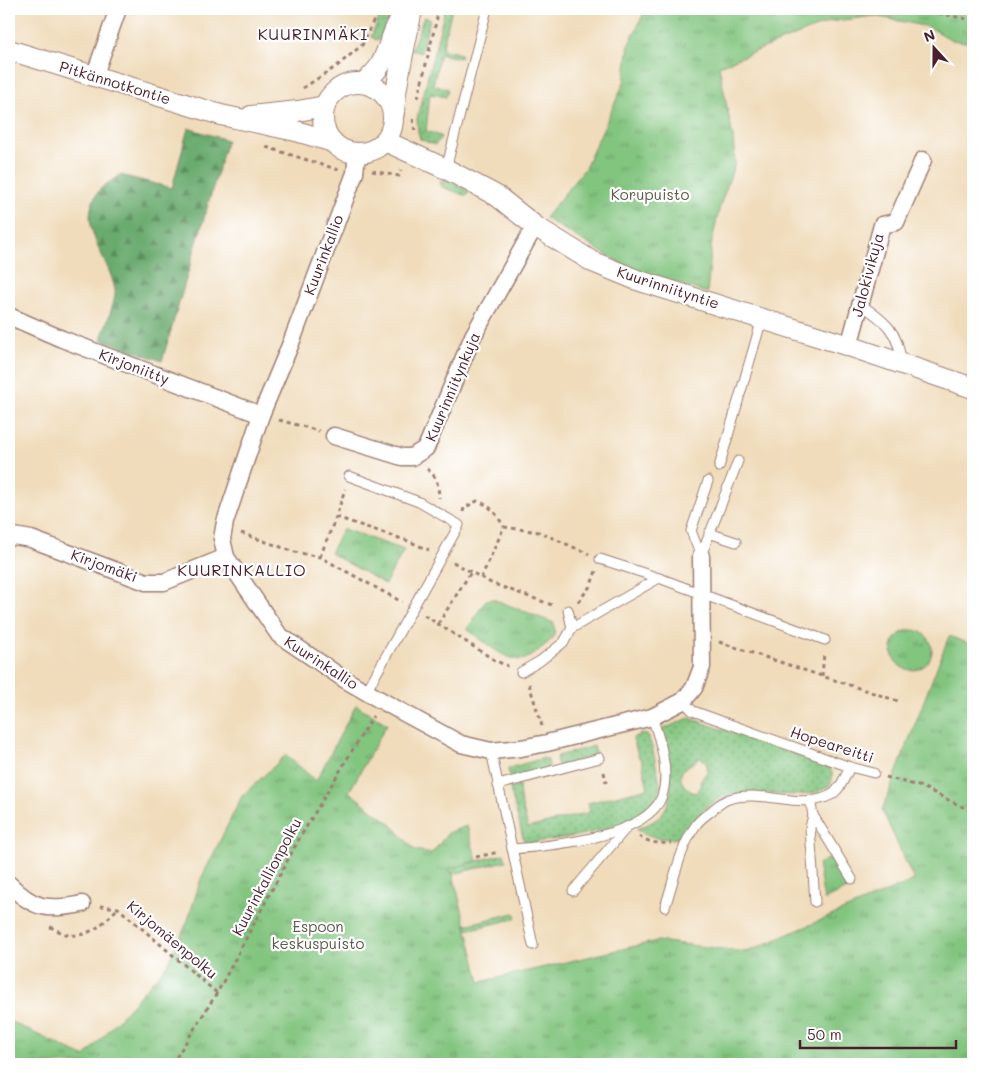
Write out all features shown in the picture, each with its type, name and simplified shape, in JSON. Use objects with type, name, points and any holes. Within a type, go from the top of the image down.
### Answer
[{"type":"street","points":[[94,77],[118,9]]},
{"type":"street","points":[[363,83],[375,74],[385,57],[405,9]]},
{"type":"street","points":[[394,115],[386,96],[376,87],[356,82],[343,86],[332,94],[325,106],[323,120],[324,127],[333,142],[344,150],[357,153],[374,149],[385,141],[392,129],[394,115],[398,76],[412,9]]},
{"type":"street","name":"Pitkännotkontie","points":[[9,50],[221,115],[296,131],[333,142]]},
{"type":"street","name":"Pitkännotkontie","points":[[221,115],[249,116],[325,106]]},
{"type":"street","name":"Kuurinniityntie","points":[[385,141],[446,169],[496,196],[536,226],[593,262],[637,280],[849,346],[973,388]]},
{"type":"street","name":"Kuurinkallio","points":[[357,153],[357,165],[352,182],[294,334],[261,414],[225,522],[222,539],[226,557],[279,635],[344,679],[461,744],[491,751],[522,748],[652,717],[683,701],[694,688],[702,667],[701,556]]},
{"type":"street","name":"Jalokivikuja","points":[[849,346],[882,225],[896,222],[923,160]]},
{"type":"street","name":"Kuurinniitynkuja","points":[[334,436],[402,457],[412,456],[426,448],[473,336],[536,226]]},
{"type":"street","name":"Kirjoniitty","points":[[9,316],[62,339],[261,414]]},
{"type":"street","name":"Kirjomäki","points":[[9,538],[14,536],[31,539],[146,582],[164,582],[226,557]]},
{"type":"street","points":[[9,884],[22,898],[38,906],[61,908],[82,904]]},
{"type":"lane","points":[[446,169],[487,9]]},
{"type":"lane","points":[[860,304],[882,319],[896,339],[901,349],[901,364]]},
{"type":"lane","points":[[719,467],[762,319]]},
{"type":"lane","points":[[701,556],[738,461]]},
{"type":"lane","points":[[349,476],[419,502],[459,525],[366,692]]},
{"type":"lane","points":[[701,556],[690,531],[708,481]]},
{"type":"lane","points":[[709,533],[736,542]]},
{"type":"lane","points":[[600,559],[659,578],[825,640]]},
{"type":"lane","points":[[521,672],[540,661],[564,642],[572,628],[659,578]]},
{"type":"lane","points":[[568,610],[572,628]]},
{"type":"lane","name":"Hopeareitti","points":[[683,701],[693,711],[850,767],[874,773]]},
{"type":"lane","points":[[573,892],[630,830],[649,813],[661,797],[665,776],[663,754],[652,717]]},
{"type":"lane","points":[[491,751],[533,946]]},
{"type":"lane","points":[[498,786],[600,758]]},
{"type":"lane","points":[[665,907],[686,843],[696,824],[713,809],[728,799],[748,796],[819,799],[832,794],[841,785],[850,767]]},
{"type":"lane","points":[[810,800],[813,815],[852,879]]},
{"type":"lane","points":[[813,815],[810,828],[814,902]]},
{"type":"lane","points":[[512,849],[556,845],[630,830]]},
{"type":"path","points":[[298,111],[295,93],[337,66],[362,45],[379,9]]},
{"type":"path","points":[[915,9],[973,20]]},
{"type":"path","points":[[287,154],[296,131]]},
{"type":"path","points":[[335,178],[336,169]]},
{"type":"path","points":[[261,414],[334,436]]},
{"type":"path","points":[[421,452],[425,468],[433,474],[438,482],[441,514]]},
{"type":"path","points":[[320,557],[336,517],[349,476]]},
{"type":"path","points":[[459,525],[464,508],[477,501],[484,503],[496,513],[504,527]]},
{"type":"path","points":[[336,517],[408,540],[491,583],[544,603],[568,610],[581,600],[590,585],[600,559],[539,532],[504,527]]},
{"type":"path","points":[[481,578],[504,527]]},
{"type":"path","points":[[238,532],[295,552],[320,557],[412,607],[496,661],[521,672],[528,679],[531,687],[547,743]]},
{"type":"path","points":[[438,624],[471,572]]},
{"type":"path","points":[[702,637],[901,702]]},
{"type":"path","points":[[822,676],[825,640]]},
{"type":"path","name":"Kuurinkallionpolku","points":[[172,1064],[217,993],[299,839],[382,701]]},
{"type":"path","name":"Hopeareitti","points":[[874,773],[922,787],[973,812]]},
{"type":"path","points":[[630,830],[646,841],[663,844],[672,842]]},
{"type":"path","points":[[476,857],[512,849]]},
{"type":"path","name":"Kirjomäenpolku","points":[[82,904],[118,908],[217,993]]},
{"type":"green space","points":[[383,9],[393,9],[379,41],[371,37]]},
{"type":"green space","points":[[445,9],[452,9],[442,49],[461,54],[460,58],[440,54],[433,85],[448,89],[446,97],[430,94],[426,131],[441,136],[440,140],[434,145],[420,139],[417,119]]},
{"type":"green space","name":"Korupuisto","points":[[646,9],[973,9],[973,43],[952,40],[929,27],[874,16],[829,22],[719,66],[733,137],[735,163],[720,206],[712,241],[707,293],[627,267],[545,218],[585,168],[624,83],[629,44]]},
{"type":"green space","points":[[424,17],[430,19],[421,53],[411,50]]},
{"type":"green space","points":[[188,128],[227,140],[162,361],[101,339],[112,306],[115,290],[112,277],[96,241],[90,217],[92,205],[98,192],[120,175],[172,188]]},
{"type":"green space","points":[[445,179],[469,193],[464,195],[442,187],[440,182]]},
{"type":"green space","points":[[343,529],[404,550],[385,584],[330,553]]},
{"type":"green space","points":[[493,599],[554,623],[553,638],[534,654],[521,660],[508,657],[493,648],[467,629],[486,600]]},
{"type":"green space","points":[[916,630],[923,633],[929,639],[932,650],[931,658],[923,667],[916,670],[908,670],[901,667],[893,658],[892,646],[895,639],[904,631]]},
{"type":"green space","name":"Espoon keskuspuisto","points":[[949,636],[973,645],[973,1064],[9,1064],[9,1021],[85,1057],[167,965],[187,923],[201,879],[242,796],[286,755],[316,781],[356,705],[387,724],[349,792],[391,824],[415,850],[432,853],[449,832],[467,826],[477,861],[447,869],[453,874],[480,982],[657,941],[747,952],[914,880],[882,810]]},
{"type":"green space","points":[[689,718],[825,764],[831,770],[831,782],[830,785],[817,792],[803,795],[756,792],[726,796],[712,803],[703,811],[682,838],[664,839],[653,837],[636,829],[660,816],[666,807],[669,797],[670,776],[661,735],[663,729]],"holes":[[[700,757],[706,762],[708,770],[700,782],[701,787],[695,793],[688,789],[681,780],[682,772]]]},
{"type":"green space","points":[[641,734],[647,735],[654,753],[660,788],[650,807],[636,817],[619,825],[599,831],[527,843],[524,841],[510,789],[519,785],[520,798],[528,828],[590,812],[588,803],[648,788],[641,758],[639,758],[633,739]]},
{"type":"green space","points":[[594,746],[596,755],[559,766],[557,764],[557,756]]},
{"type":"green space","points":[[544,758],[548,760],[548,768],[513,778],[510,776],[509,768]]},
{"type":"green space","points":[[504,854],[506,861],[453,874],[447,869]]},
{"type":"green space","points":[[832,857],[850,887],[824,900],[818,864]]},
{"type":"green space","points":[[514,913],[516,917],[514,919],[467,930],[465,925]]},
{"type":"district","name":"KUURINMÄKI","points":[[313,34]]},
{"type":"district","name":"KUURINKALLIO","points":[[242,570]]}]
